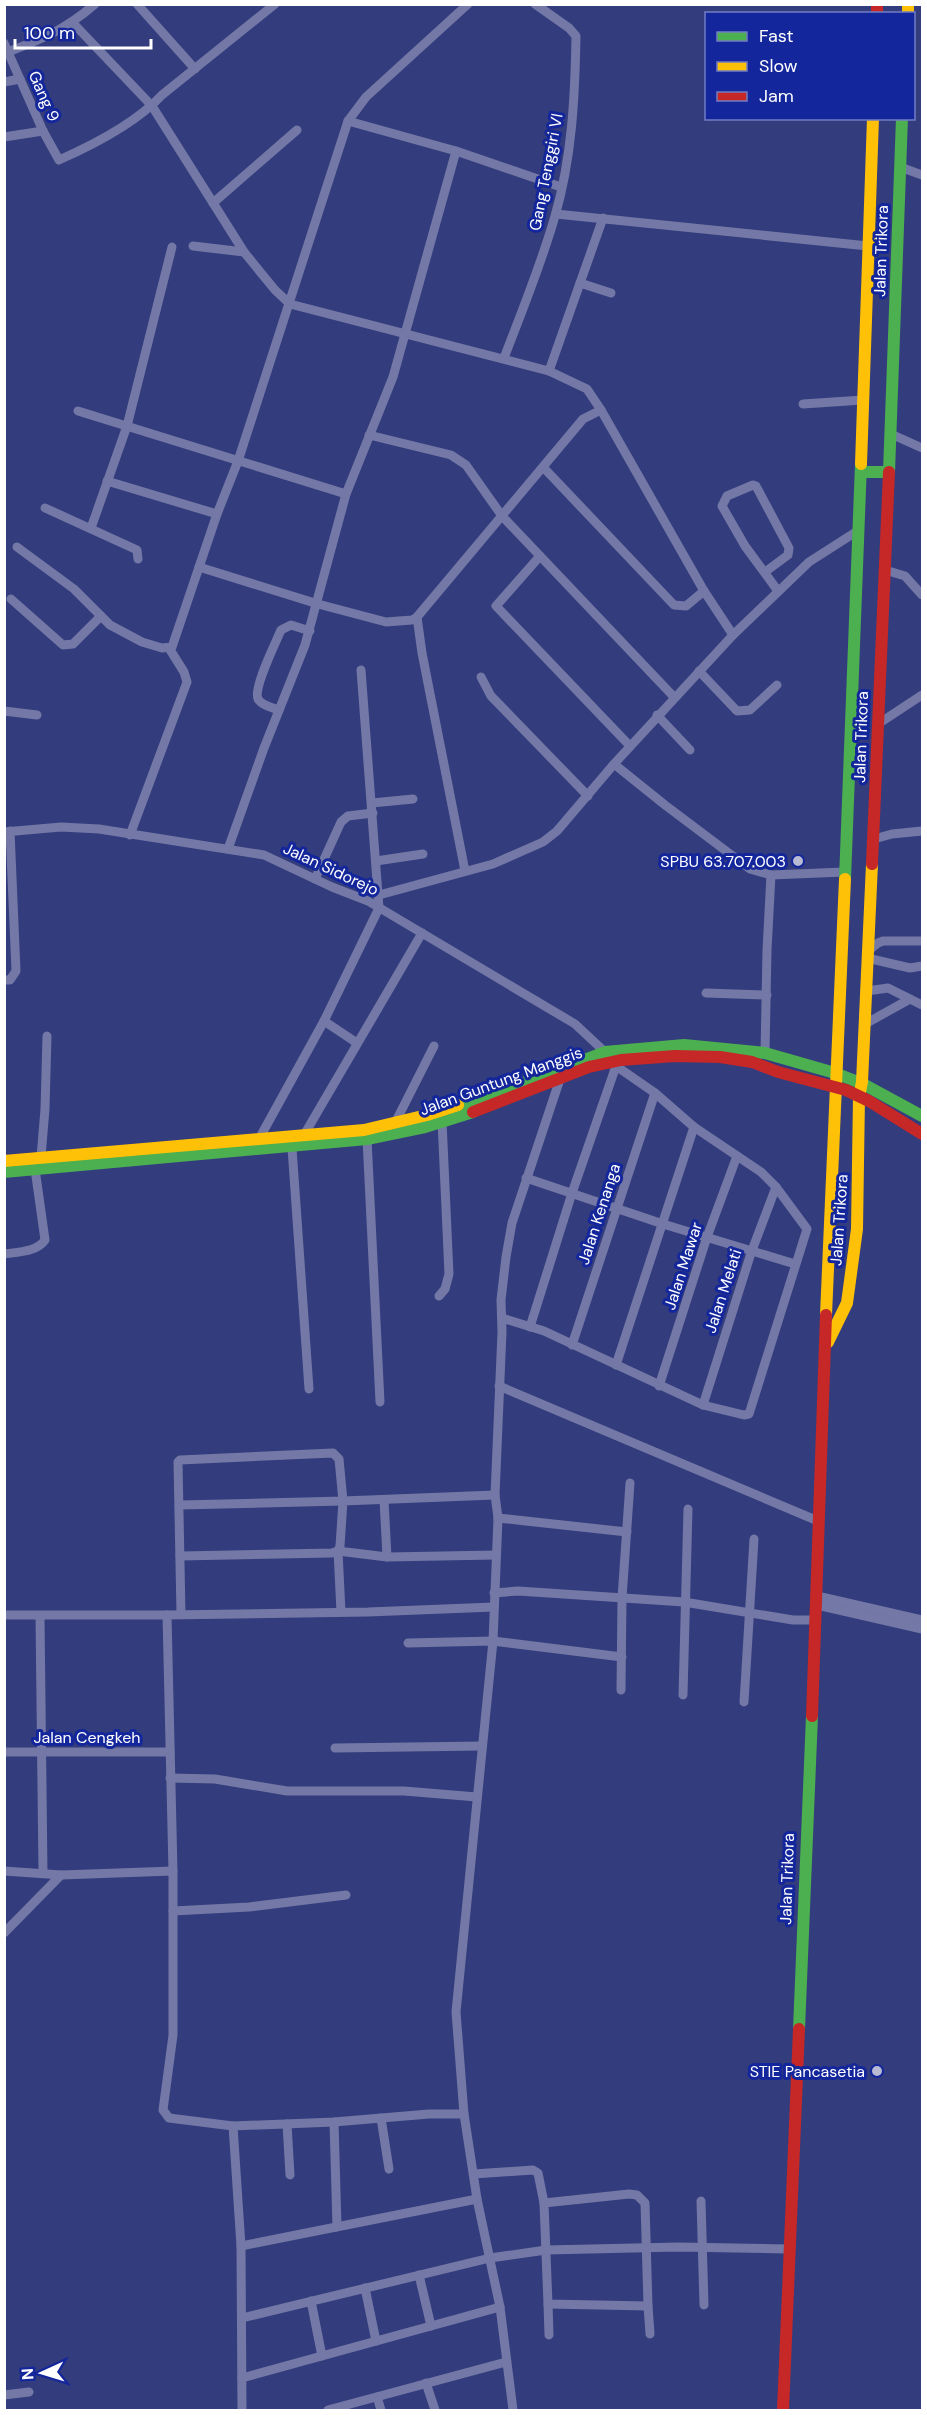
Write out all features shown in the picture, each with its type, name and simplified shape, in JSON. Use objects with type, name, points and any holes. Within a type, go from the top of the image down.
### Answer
[{"type":"main road","name":"Jalan Trikora","points":[[783,2410],[817,1601],[818,1521],[821,1500],[835,1073],[839,1036],[873,120]]},
{"type":"main road","name":"Jalan Trikora","points":[[825,1349],[847,1303],[857,1229],[859,1097],[863,1084],[861,1068],[874,839],[902,120]]},
{"type":"main road","points":[[861,472],[889,472]]},
{"type":"main road","name":"Jalan Guntung Manggis","points":[[4,1172],[259,1139],[364,1130],[427,1115],[561,1073],[684,1045],[765,1053],[835,1073],[863,1084],[922,1116]]},
{"type":"main road","name":"Jalan Guntung Manggis","points":[[612,1060],[675,1056],[720,1057],[761,1064],[846,1090],[869,1101],[922,1134]]},
{"type":"main road","name":"Jalan Guntung Manggis","points":[[4,1161],[292,1148],[367,1139],[425,1127],[478,1110],[561,1073]]},
{"type":"main road","points":[[827,1301],[837,1306],[847,1303]]},
{"type":"street","points":[[6,47],[50,36],[74,23],[94,4]]},
{"type":"street","points":[[137,4],[195,69]]},
{"type":"street","points":[[152,106],[275,4]]},
{"type":"street","points":[[17,548],[75,589],[110,625],[142,642],[162,648],[169,648],[174,643],[217,514],[238,461],[348,121],[366,98],[468,4]]},
{"type":"street","name":"Gang Tenggiri VI","points":[[504,358],[542,259],[556,214],[569,148],[575,93],[576,36],[534,4]]},
{"type":"street","points":[[74,23],[152,106],[244,252],[275,290],[290,304],[504,358],[549,371],[587,389],[704,591],[733,635]]},
{"type":"street","name":"Gang 9","points":[[6,47],[43,131],[59,160],[106,137],[152,106]]},
{"type":"street","points":[[4,82],[20,79]]},
{"type":"street","points":[[348,121],[456,151],[561,187]]},
{"type":"street","points":[[213,203],[297,130]]},
{"type":"street","points":[[4,137],[43,131]]},
{"type":"street","points":[[228,849],[310,631],[346,494],[393,377],[456,151]]},
{"type":"street","points":[[900,167],[922,175]]},
{"type":"street","points":[[556,214],[868,246]]},
{"type":"street","points":[[549,371],[603,218]]},
{"type":"street","points":[[193,246],[244,252]]},
{"type":"street","points":[[91,528],[127,426],[172,247]]},
{"type":"street","points":[[580,283],[611,293]]},
{"type":"street","points":[[803,404],[863,400]]},
{"type":"street","points":[[199,567],[318,604],[386,622],[412,620],[417,617],[583,419],[601,410]]},
{"type":"street","points":[[78,411],[346,494]]},
{"type":"street","points":[[891,434],[922,448]]},
{"type":"street","points":[[369,435],[451,455],[466,465],[502,516],[674,697]]},
{"type":"street","points":[[543,467],[674,605],[686,606],[704,591]]},
{"type":"street","points":[[107,481],[217,514]]},
{"type":"street","points":[[765,572],[788,555],[789,548],[756,486],[753,485],[727,496],[722,506],[745,546],[777,591]]},
{"type":"street","points":[[45,508],[137,550],[138,559]]},
{"type":"street","points":[[379,896],[493,864],[543,842],[557,831],[657,715],[777,591],[809,562],[859,530]]},
{"type":"street","points":[[540,556],[496,606],[630,747]]},
{"type":"street","points":[[885,570],[905,576],[922,595]]},
{"type":"street","points":[[11,600],[63,645],[73,644],[101,616]]},
{"type":"street","points":[[417,617],[465,871]]},
{"type":"street","points":[[279,710],[260,702],[257,698],[257,691],[267,661],[281,630],[291,625],[310,631]]},
{"type":"street","points":[[130,835],[187,682],[184,672],[169,648]]},
{"type":"street","points":[[259,1139],[324,1021],[379,908],[361,670]]},
{"type":"street","points":[[699,671],[737,711],[750,710],[777,685]]},
{"type":"street","points":[[481,677],[491,696],[588,796]]},
{"type":"street","points":[[878,724],[922,695]]},
{"type":"street","points":[[4,711],[37,715]]},
{"type":"street","points":[[657,715],[690,750]]},
{"type":"street","points":[[614,764],[750,869],[771,875],[844,872]]},
{"type":"street","points":[[315,879],[341,822],[348,816],[413,799]]},
{"type":"street","name":"Jalan Sidorejo","points":[[7,831],[61,827],[99,829],[264,855],[368,901],[575,1024],[612,1060],[694,1127],[761,1172],[776,1188],[808,1232],[795,1264]]},
{"type":"street","points":[[4,980],[10,980],[16,971],[7,831]]},
{"type":"street","points":[[874,839],[892,834],[922,831]]},
{"type":"street","points":[[376,861],[423,854]]},
{"type":"street","points":[[765,1053],[771,875]]},
{"type":"street","points":[[304,1135],[422,933]]},
{"type":"street","points":[[922,941],[883,941],[868,954],[910,968],[922,966]]},
{"type":"street","points":[[867,991],[888,988],[922,1005]]},
{"type":"street","points":[[706,993],[767,995]]},
{"type":"street","points":[[865,1024],[910,999]]},
{"type":"street","points":[[324,1021],[357,1043]]},
{"type":"street","points":[[41,1158],[47,1036]]},
{"type":"street","points":[[395,1123],[434,1046]]},
{"type":"street","points":[[530,1327],[612,1060]]},
{"type":"street","points":[[513,2410],[500,2307],[477,2199],[464,2114],[456,2012],[493,1641],[498,1518],[495,1496],[501,1300],[512,1223],[561,1073]]},
{"type":"street","name":"Jalan Kenanga","points":[[572,1345],[655,1093]]},
{"type":"street","points":[[439,1296],[445,1289],[449,1274],[442,1121]]},
{"type":"street","points":[[616,1365],[694,1127]]},
{"type":"street","points":[[367,1139],[380,1402]]},
{"type":"street","points":[[292,1148],[309,1389]]},
{"type":"street","name":"Jalan Mawar","points":[[659,1386],[707,1237],[737,1156]]},
{"type":"street","points":[[4,1254],[36,1249],[45,1240],[35,1169]]},
{"type":"street","points":[[502,1318],[572,1345],[703,1405],[744,1416],[748,1414],[795,1264],[663,1224],[526,1178]]},
{"type":"street","name":"Jalan Melati","points":[[703,1405],[751,1252],[776,1188]]},
{"type":"street","points":[[499,1386],[818,1521]]},
{"type":"street","points":[[181,1614],[178,1462],[183,1458],[333,1453],[339,1459],[343,1501],[338,1551],[341,1612]]},
{"type":"street","points":[[621,1690],[622,1598],[630,1483]]},
{"type":"street","points":[[180,1505],[495,1496]]},
{"type":"street","points":[[384,1500],[387,1557]]},
{"type":"street","points":[[683,1695],[688,1509]]},
{"type":"street","points":[[498,1518],[627,1532]]},
{"type":"street","points":[[744,1702],[754,1539]]},
{"type":"street","points":[[180,1556],[338,1551],[387,1557],[496,1555]]},
{"type":"street","points":[[494,1593],[518,1591],[684,1602],[793,1620],[815,1620]]},
{"type":"street","points":[[817,1601],[922,1620]]},
{"type":"street","points":[[817,1601],[922,1629]]},
{"type":"street","points":[[4,1615],[167,1615],[494,1607]]},
{"type":"street","points":[[167,1615],[173,1871],[173,2035],[164,2110],[170,2118],[233,2126],[334,2122],[429,2114],[464,2114]]},
{"type":"street","points":[[40,1616],[43,1873]]},
{"type":"street","points":[[408,1643],[493,1641],[622,1657]]},
{"type":"street","points":[[335,1748],[482,1746]]},
{"type":"street","name":"Jalan Cengkeh","points":[[4,1752],[170,1752]]},
{"type":"street","points":[[170,1778],[215,1779],[287,1791],[404,1791],[477,1797]]},
{"type":"street","points":[[4,1871],[61,1875],[173,1871]]},
{"type":"street","points":[[4,1933],[61,1875]]},
{"type":"street","points":[[173,1911],[249,1907],[346,1895]]},
{"type":"street","points":[[381,2118],[388,2169]]},
{"type":"street","points":[[334,2122],[337,2227]]},
{"type":"street","points":[[287,2124],[290,2175]]},
{"type":"street","points":[[233,2126],[241,2246],[242,2410]]},
{"type":"street","points":[[474,2174],[533,2170],[538,2173],[544,2204],[549,2335]]},
{"type":"street","points":[[544,2204],[629,2194],[637,2195],[645,2203],[650,2334]]},
{"type":"street","points":[[241,2246],[477,2199]]},
{"type":"street","points":[[701,2201],[704,2305]]},
{"type":"street","points":[[242,2318],[490,2258],[546,2250],[702,2247],[789,2249]]},
{"type":"street","points":[[418,2275],[431,2326]]},
{"type":"street","points":[[365,2288],[376,2341]]},
{"type":"street","points":[[311,2301],[322,2356]]},
{"type":"street","points":[[548,2304],[648,2306]]},
{"type":"street","points":[[242,2378],[500,2307]]},
{"type":"street","points":[[328,2410],[506,2362]]},
{"type":"street","points":[[426,2384],[435,2410]]},
{"type":"street","points":[[4,2395],[29,2391]]},
{"type":"street","points":[[376,2397],[381,2410]]},
{"type":"traffic: fast","points":[[889,472],[902,120]]},
{"type":"traffic: fast","points":[[845,879],[861,464]]},
{"type":"traffic: fast","points":[[861,472],[889,472]]},
{"type":"traffic: fast","points":[[458,1105],[605,1052],[684,1045],[765,1053],[835,1073],[863,1084],[922,1116]]},
{"type":"traffic: fast","points":[[4,1172],[367,1139],[425,1127],[473,1112]]},
{"type":"traffic: fast","points":[[799,2029],[812,1716]]},
{"type":"traffic: slow","points":[[908,4],[908,12]]},
{"type":"traffic: slow","points":[[861,464],[873,120]]},
{"type":"traffic: slow","points":[[828,1342],[847,1303],[857,1229],[859,1097],[862,1082],[872,864]]},
{"type":"traffic: slow","points":[[826,1315],[845,879]]},
{"type":"traffic: slow","points":[[4,1161],[364,1130],[458,1105]]},
{"type":"traffic: jam","points":[[877,4],[877,12]]},
{"type":"traffic: jam","points":[[872,864],[889,472]]},
{"type":"traffic: jam","points":[[473,1112],[589,1067],[621,1060],[675,1056],[720,1057],[752,1062],[778,1072],[846,1090],[869,1101],[922,1134]]},
{"type":"traffic: jam","points":[[812,1716],[826,1315]]},
{"type":"traffic: jam","points":[[783,2410],[799,2029]]},
{"type":"place","name":"SPBU 63.707.003","points":[[798,861]]},
{"type":"place","name":"STIE Pancasetia","points":[[877,2071]]}]
